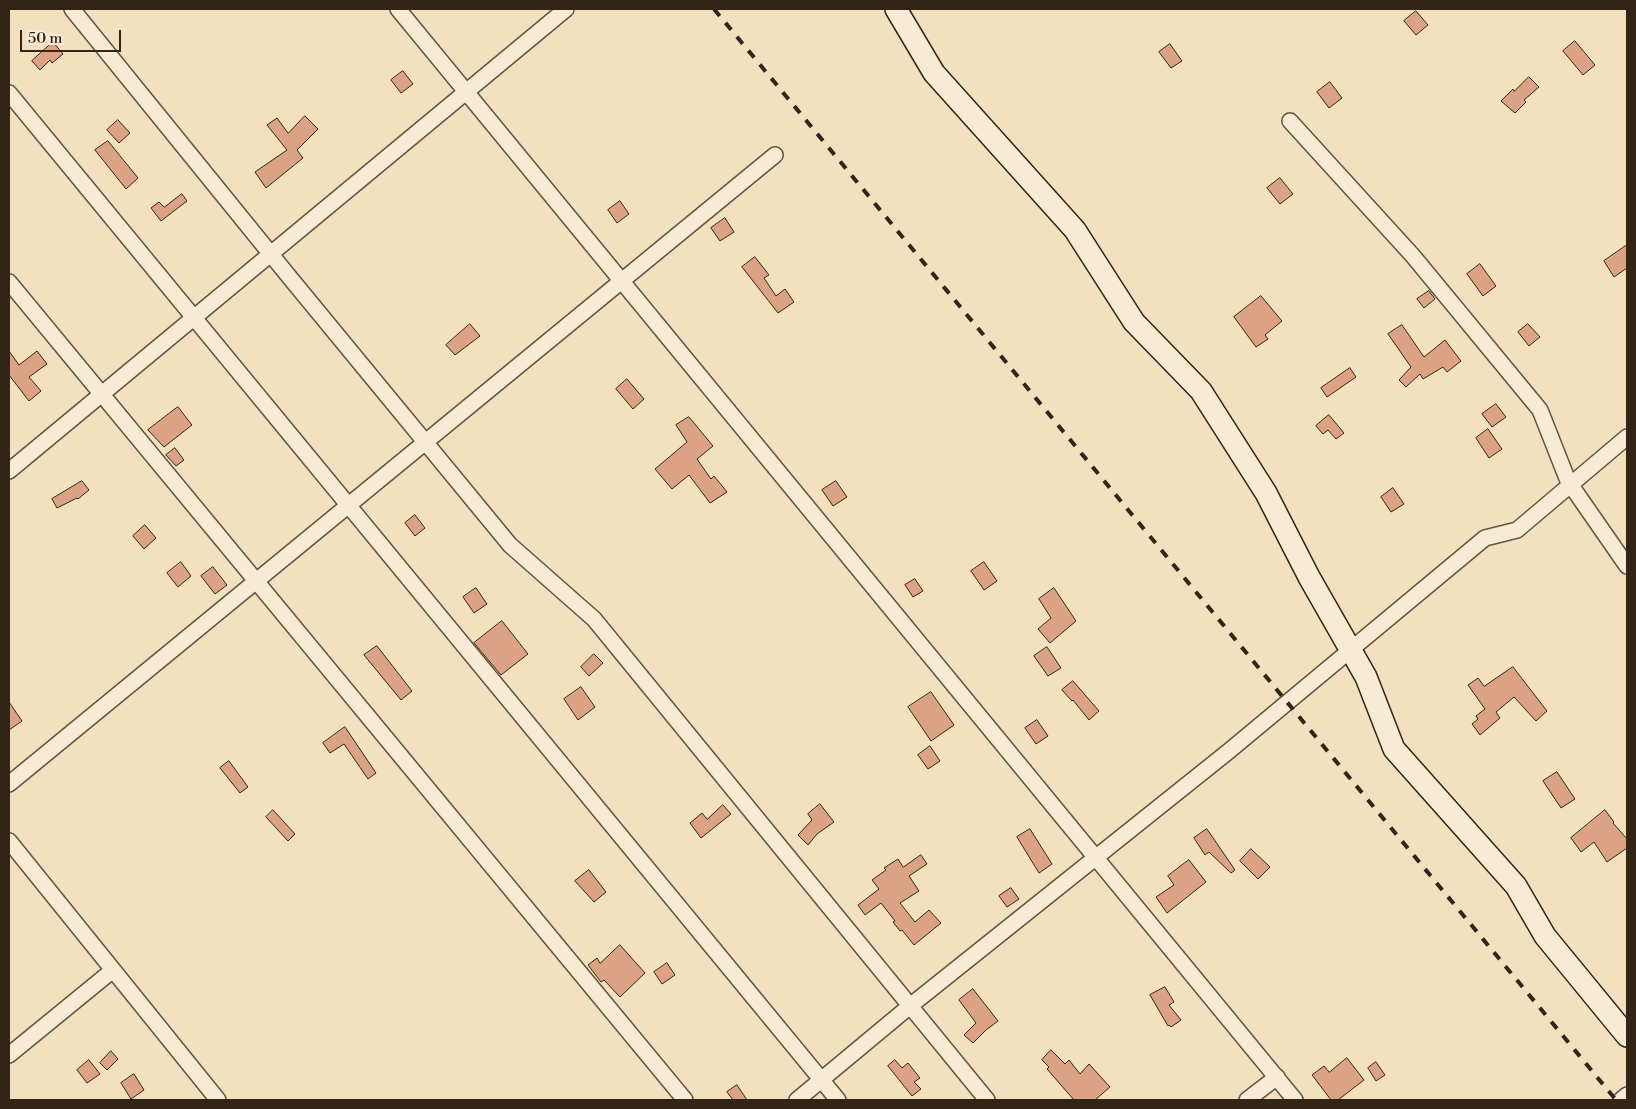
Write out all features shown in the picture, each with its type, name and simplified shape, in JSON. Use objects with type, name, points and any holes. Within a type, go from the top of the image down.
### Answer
[{"type":"street","points":[[72,9],[510,545],[594,619],[987,1100]]},
{"type":"street","points":[[398,9],[1295,1100]]},
{"type":"street","points":[[9,471],[566,9]]},
{"type":"street","points":[[896,9],[934,73],[1076,230],[1134,322],[1201,391],[1266,493],[1309,577],[1366,677],[1394,749],[1516,886],[1545,936],[1627,1036]]},
{"type":"street","points":[[9,93],[838,1100]]},
{"type":"street","points":[[1290,121],[1413,256],[1540,410],[1570,484],[1627,566]]},
{"type":"street","points":[[9,784],[775,155]]},
{"type":"street","points":[[9,282],[685,1100]]},
{"type":"street","points":[[796,1100],[1096,856],[1229,751],[1485,538],[1517,530],[1627,437]]},
{"type":"street","points":[[9,841],[213,1098]]},
{"type":"street","points":[[9,1055],[113,970]]},
{"type":"street","points":[[1246,1100],[1277,1077]]},
{"type":"street","points":[[1622,1100],[1627,1095]]},
{"type":"building","points":[[1416,11],[1428,25],[1416,35],[1404,21]]},
{"type":"building","points":[[1575,41],[1595,65],[1583,75],[1563,51]]},
{"type":"building","points":[[53,42],[63,54],[52,63],[50,60],[40,70],[32,61]]},
{"type":"building","points":[[1170,44],[1182,61],[1171,68],[1159,52]]},
{"type":"building","points":[[403,71],[413,84],[401,93],[391,80]]},
{"type":"building","points":[[1529,77],[1539,87],[1524,100],[1526,102],[1515,113],[1501,101]]},
{"type":"building","points":[[1330,82],[1342,98],[1329,108],[1317,92]]},
{"type":"building","points":[[305,116],[318,129],[297,150],[303,158],[266,188],[255,172],[287,150],[267,125],[277,118],[288,133]]},
{"type":"building","points":[[118,120],[130,133],[119,143],[107,130]]},
{"type":"building","points":[[108,141],[138,178],[126,189],[95,150]]},
{"type":"building","points":[[1280,178],[1293,194],[1280,204],[1267,188]]},
{"type":"building","points":[[182,194],[187,201],[161,221],[151,208],[159,202],[164,207]]},
{"type":"building","points":[[620,201],[629,214],[617,223],[608,210]]},
{"type":"building","points":[[725,218],[734,232],[720,241],[711,228]]},
{"type":"building","points":[[1627,245],[1627,268],[1614,277],[1604,261]]},
{"type":"building","points":[[755,257],[769,275],[764,278],[776,296],[785,289],[794,302],[778,313],[742,267]]},
{"type":"building","points":[[1480,264],[1496,286],[1483,296],[1467,274]]},
{"type":"building","points":[[1429,291],[1435,299],[1424,308],[1417,299]]},
{"type":"building","points":[[1261,296],[1282,321],[1265,335],[1268,339],[1256,347],[1234,317]]},
{"type":"building","points":[[470,324],[480,336],[455,355],[446,345]]},
{"type":"building","points":[[1528,324],[1540,337],[1529,346],[1518,332]]},
{"type":"building","points":[[1402,325],[1424,357],[1445,340],[1461,361],[1447,372],[1443,367],[1423,379],[1420,374],[1406,387],[1399,380],[1411,367],[1388,334]]},
{"type":"building","points":[[9,351],[19,365],[37,351],[47,364],[29,377],[41,391],[29,401],[9,375]]},
{"type":"building","points":[[1350,368],[1356,377],[1327,397],[1321,388]]},
{"type":"building","points":[[627,379],[644,399],[633,409],[616,389]]},
{"type":"building","points":[[1496,404],[1506,417],[1492,427],[1482,414]]},
{"type":"building","points":[[178,407],[192,425],[164,447],[148,430]]},
{"type":"building","points":[[1329,415],[1344,433],[1336,439],[1328,430],[1323,434],[1316,426]]},
{"type":"building","points":[[689,417],[713,446],[697,459],[711,479],[714,476],[727,492],[710,503],[689,475],[672,489],[655,469],[687,442],[676,425]]},
{"type":"building","points":[[1488,429],[1502,449],[1489,458],[1476,438]]},
{"type":"building","points":[[175,448],[184,460],[176,466],[166,455]]},
{"type":"building","points":[[82,481],[89,490],[78,499],[57,508],[52,499]]},
{"type":"building","points":[[836,481],[847,497],[833,506],[822,490]]},
{"type":"building","points":[[1393,488],[1404,504],[1391,512],[1381,497]]},
{"type":"building","points":[[415,515],[425,528],[415,536],[405,523]]},
{"type":"building","points":[[145,525],[156,538],[144,549],[133,536]]},
{"type":"building","points":[[181,562],[191,576],[178,587],[167,573]]},
{"type":"building","points":[[984,562],[997,581],[984,590],[971,571]]},
{"type":"building","points":[[213,567],[227,585],[215,594],[201,576]]},
{"type":"building","points":[[915,579],[923,591],[913,597],[905,585]]},
{"type":"building","points":[[476,588],[487,604],[474,613],[463,597]]},
{"type":"building","points":[[1054,588],[1076,621],[1050,643],[1038,629],[1051,618],[1039,599]]},
{"type":"building","points":[[502,621],[528,654],[501,675],[474,643]]},
{"type":"building","points":[[377,646],[412,691],[401,700],[364,655]]},
{"type":"building","points":[[1047,647],[1061,668],[1048,676],[1034,656]]},
{"type":"building","points":[[594,654],[603,663],[589,676],[581,667]]},
{"type":"building","points":[[1513,667],[1547,711],[1536,721],[1514,697],[1496,712],[1500,718],[1480,735],[1472,724],[1478,719],[1476,716],[1485,709],[1468,685],[1478,678],[1484,686]]},
{"type":"building","points":[[1073,681],[1099,711],[1089,720],[1062,690]]},
{"type":"building","points":[[581,687],[595,707],[578,720],[564,699]]},
{"type":"building","points":[[931,692],[954,725],[931,741],[908,707]]},
{"type":"building","points":[[9,702],[22,721],[9,730]]},
{"type":"building","points":[[1037,720],[1048,736],[1036,744],[1025,728]]},
{"type":"building","points":[[345,727],[376,773],[368,779],[344,744],[330,753],[323,743]]},
{"type":"building","points":[[930,746],[940,761],[928,769],[918,755]]},
{"type":"building","points":[[229,761],[248,787],[240,793],[220,768]]},
{"type":"building","points":[[1557,772],[1575,799],[1561,808],[1543,781]]},
{"type":"building","points":[[820,804],[834,822],[817,834],[808,845],[798,835],[812,820],[808,814]]},
{"type":"building","points":[[723,805],[731,814],[701,838],[690,823],[702,813],[707,819]]},
{"type":"building","points":[[273,810],[295,834],[288,841],[266,817]]},
{"type":"building","points":[[1605,810],[1627,839],[1627,848],[1607,862],[1594,842],[1581,852],[1571,838]]},
{"type":"building","points":[[1030,829],[1052,864],[1039,873],[1017,837]]},
{"type":"building","points":[[1207,829],[1235,870],[1231,873],[1209,852],[1205,855],[1194,838]]},
{"type":"building","points":[[1251,849],[1270,867],[1258,879],[1240,861]]},
{"type":"building","points":[[921,855],[927,864],[909,876],[919,891],[900,903],[915,922],[929,910],[941,923],[914,945],[902,930],[900,931],[881,903],[865,915],[858,905],[879,889],[872,880],[886,870],[884,868],[898,859],[903,867]]},
{"type":"building","points":[[1189,860],[1206,882],[1167,913],[1156,897],[1174,885],[1168,876]]},
{"type":"building","points":[[589,870],[606,892],[594,902],[575,881]]},
{"type":"building","points":[[1011,888],[1019,899],[1007,907],[999,896]]},
{"type":"building","points":[[620,945],[645,973],[620,997],[604,980],[601,982],[588,965],[597,958],[600,963]]},
{"type":"building","points":[[667,963],[675,975],[662,984],[654,972]]},
{"type":"building","points":[[1165,987],[1174,1002],[1169,1005],[1181,1020],[1171,1027],[1168,1026],[1150,995]]},
{"type":"building","points":[[973,989],[998,1021],[973,1043],[964,1035],[976,1023],[959,1000]]},
{"type":"building","points":[[1051,1050],[1065,1064],[1069,1060],[1080,1074],[1089,1064],[1110,1087],[1095,1100],[1074,1100],[1047,1069],[1049,1067],[1042,1060]]},
{"type":"building","points":[[111,1051],[118,1059],[107,1070],[100,1063]]},
{"type":"building","points":[[1347,1058],[1364,1080],[1338,1100],[1331,1100],[1312,1075],[1324,1066],[1329,1072]]},
{"type":"building","points":[[89,1060],[100,1074],[87,1083],[77,1070]]},
{"type":"building","points":[[895,1060],[902,1068],[908,1063],[920,1078],[914,1082],[921,1089],[912,1096],[888,1066]]},
{"type":"building","points":[[1376,1062],[1385,1075],[1376,1081],[1368,1068]]},
{"type":"building","points":[[134,1074],[144,1090],[131,1099],[121,1083]]},
{"type":"building","points":[[737,1085],[747,1100],[733,1100],[727,1092]]},
{"type":"railway","points":[[714,9],[1616,1100]]}]
